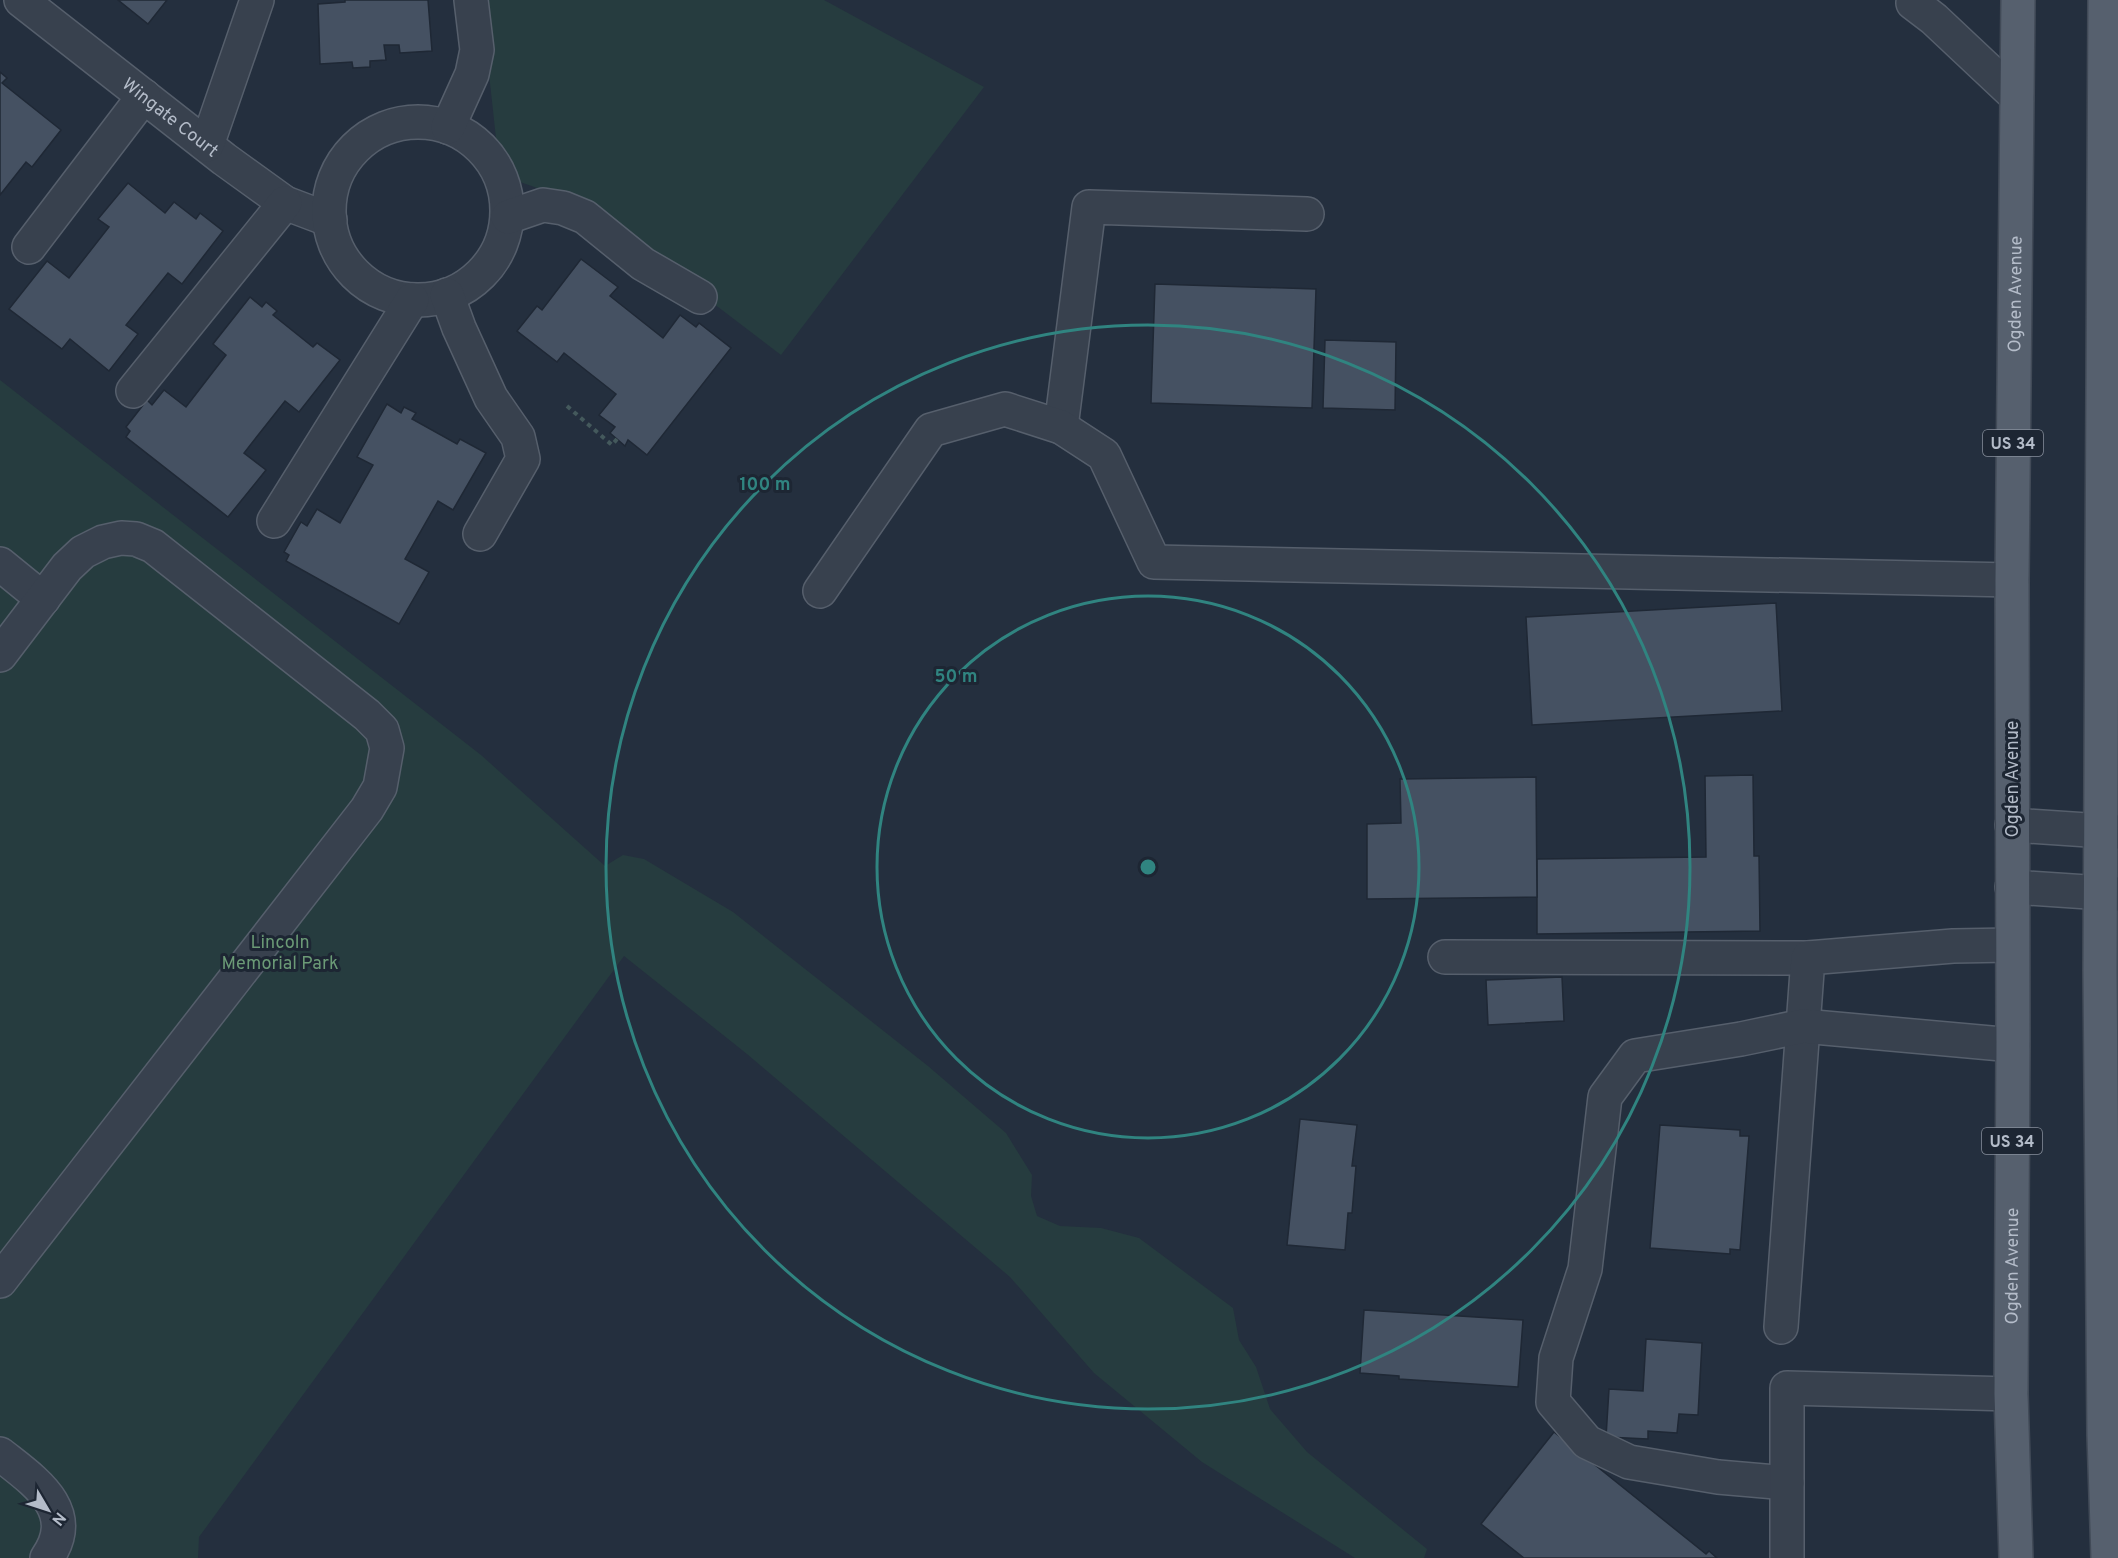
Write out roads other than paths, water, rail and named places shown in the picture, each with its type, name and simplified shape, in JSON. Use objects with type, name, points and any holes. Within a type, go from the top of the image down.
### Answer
[{"type":"main road","name":"Ogden Avenue","points":[[2016,1558],[2011,1394],[2012,580],[2018,0]]},
{"type":"main road","points":[[2105,0],[2111,114],[2109,894],[2103,1412],[2108,1558]]},
{"type":"street","name":"Wingate Court","points":[[21,0],[285,203],[330,220]]},
{"type":"street","points":[[207,145],[257,0]]},
{"type":"street","points":[[448,127],[472,74],[477,50],[471,0]]},
{"type":"street","points":[[1915,0],[1913,3],[1934,19],[2017,97]]},
{"type":"street","points":[[29,247],[144,96]]},
{"type":"street","points":[[423,122],[448,127],[469,138],[487,154],[500,174],[506,195],[508,217],[502,242],[489,265],[471,283],[447,295],[412,300],[388,295],[366,283],[348,266],[336,244],[330,220],[331,195],[339,170],[354,150],[374,134],[398,124],[423,122]]},
{"type":"street","points":[[133,391],[285,203]]},
{"type":"street","points":[[508,217],[543,205],[563,208],[585,217],[643,264],[700,297]]},
{"type":"street","points":[[1061,427],[1089,207],[1307,214]]},
{"type":"street","points":[[447,295],[459,328],[491,398],[518,437],[523,459],[480,534]]},
{"type":"street","points":[[274,521],[412,300]]},
{"type":"street","points":[[820,591],[931,430],[1005,409],[1061,427],[1104,455],[1154,562],[2012,580]]},
{"type":"street","points":[[0,655],[68,567],[83,552],[121,538],[136,539],[153,546],[368,715],[382,730],[387,748],[380,787],[367,809],[0,1281]]},
{"type":"street","points":[[0,564],[43,599]]},
{"type":"street","points":[[2012,825],[2109,831]]},
{"type":"street","points":[[2012,887],[2109,894]]},
{"type":"street","points":[[1445,957],[1808,958],[1953,946],[2012,945]]},
{"type":"street","points":[[1781,1327],[1808,958]]},
{"type":"street","points":[[1787,1483],[1718,1477],[1629,1462],[1587,1442],[1553,1402],[1556,1358],[1585,1269],[1605,1097],[1635,1056],[1742,1039],[1803,1026],[2013,1045]]},
{"type":"street","points":[[1787,1558],[1787,1388],[2011,1394]]},
{"type":"street","points":[[0,1454],[38,1485],[58,1515],[55,1546],[47,1558]]},
{"type":"park label","name":"Lincoln Memorial Park","points":[[280,952]]}]
